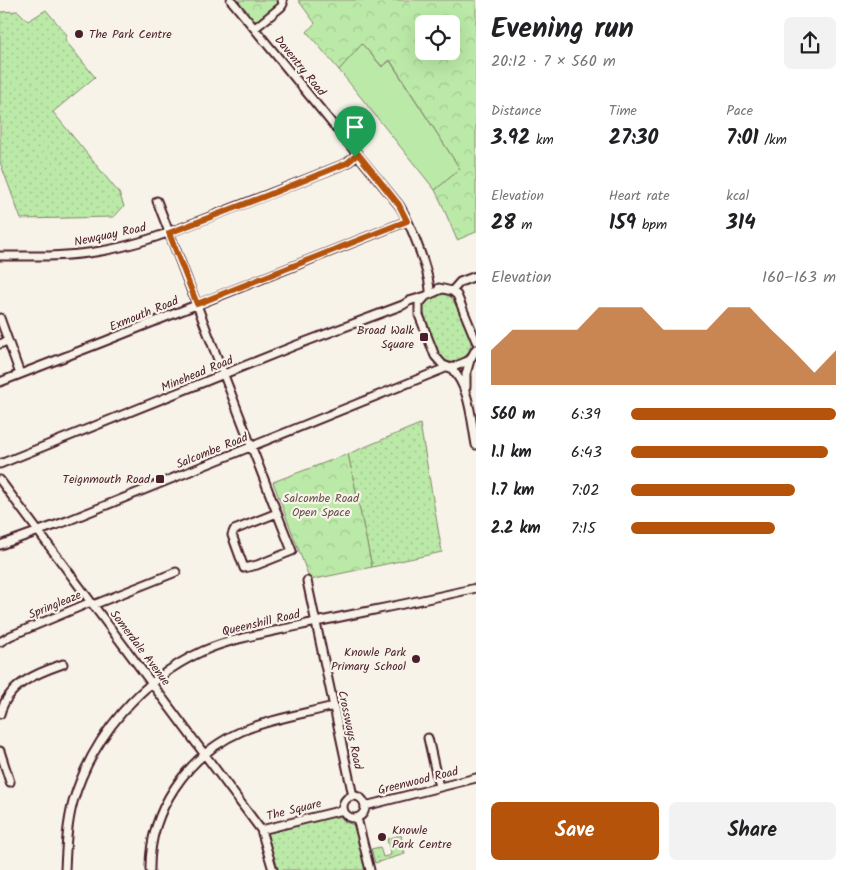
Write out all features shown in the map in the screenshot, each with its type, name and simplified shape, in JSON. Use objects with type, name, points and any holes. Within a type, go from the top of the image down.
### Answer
[{"type":"street","name":"Daventry Road","points":[[231,0],[399,205],[427,274],[435,286],[442,289]]},
{"type":"street","points":[[255,28],[281,7],[283,4],[282,0]]},
{"type":"street","name":"Newquay Road","points":[[0,256],[59,256],[95,252],[133,244],[169,233],[320,174],[347,163],[358,154]]},
{"type":"street","points":[[157,201],[292,551],[257,565],[244,568],[232,535],[234,530],[277,513]]},
{"type":"street","name":"Exmouth Road","points":[[0,382],[407,221]]},
{"type":"street","name":"Daventry Road","points":[[427,274],[428,295]]},
{"type":"street","points":[[452,291],[460,282],[476,276]]},
{"type":"street","points":[[442,289],[452,291],[458,295],[476,340]]},
{"type":"street","name":"Minehead Road","points":[[0,464],[442,289]]},
{"type":"street","points":[[419,315],[419,304],[428,295]]},
{"type":"street","points":[[403,305],[413,305],[436,356],[443,365],[449,368],[461,380],[466,390]]},
{"type":"street","points":[[0,318],[4,342],[20,374]]},
{"type":"street","points":[[476,350],[466,374],[466,390],[476,445]]},
{"type":"street","points":[[431,375],[436,368],[436,356]]},
{"type":"street","name":"Salcombe Road","points":[[0,545],[38,532],[252,448],[473,357]]},
{"type":"street","name":"Somerdale Avenue","points":[[0,480],[261,830]]},
{"type":"street","name":"Springleaze","points":[[0,642],[17,633],[176,572]]},
{"type":"street","name":"Crossways Road","points":[[306,581],[353,796]]},
{"type":"street","name":"Queenshill Road","points":[[65,870],[67,838],[73,803],[90,762],[106,734],[135,698],[182,661],[241,638],[476,588]]},
{"type":"street","points":[[1,709],[19,684],[40,672],[63,664]]},
{"type":"street","points":[[150,870],[151,845],[164,806],[173,789],[185,773],[205,754],[241,731],[334,706]]},
{"type":"street","points":[[428,738],[439,787]]},
{"type":"street","points":[[0,751],[10,782]]},
{"type":"street","name":"Greenwood Road","points":[[365,806],[476,778]]},
{"type":"street","points":[[353,796],[362,799],[365,806],[364,813],[357,818],[347,816],[343,810],[345,801],[353,796]]},
{"type":"street","name":"The Square","points":[[272,870],[261,830],[343,810]]},
{"type":"street","points":[[357,818],[370,870]]},
{"type":"green space","points":[[237,0],[280,0],[282,3],[256,23]]},
{"type":"green space","points":[[298,0],[476,0],[476,232],[457,240],[435,190],[460,169],[390,60],[382,66],[362,44],[339,70],[307,32],[315,23]]},
{"type":"green space","points":[[46,10],[67,35],[65,40],[95,77],[53,112],[119,193],[124,206],[114,217],[21,219],[0,162],[0,12],[18,11],[28,21]]},
{"type":"green space","points":[[362,44],[382,67],[390,61],[460,169],[435,190],[339,70]]},
{"type":"green space","points":[[441,294],[448,296],[458,304],[465,317],[471,338],[471,344],[466,355],[462,359],[452,362],[446,361],[438,353],[422,311],[427,300]]},
{"type":"green space","points":[[420,424],[442,552],[372,567],[348,454]]},
{"type":"green space","name":"Salcombe Road Open Space","points":[[348,454],[372,567],[310,580],[273,482]]},
{"type":"green space","points":[[339,815],[345,822],[354,825],[366,870],[277,870],[268,836],[269,833]]},
{"type":"green space","points":[[401,835],[405,854],[375,863],[371,849],[380,847],[383,857],[391,855],[387,839]]},
{"type":"place","name":"The Park Centre","points":[[79,34]]},
{"type":"place","name":"Broad Walk Square","points":[[424,337]]},
{"type":"place","name":"Teignmouth Road","points":[[160,479]]},
{"type":"place","name":"Knowle Park Primary School","points":[[416,659]]},
{"type":"place","name":"Knowle Park Centre","points":[[382,837]]},
{"type":"route","points":[[358,154],[399,205],[407,221],[197,304],[169,233],[347,163],[355,157],[358,154]]}]
